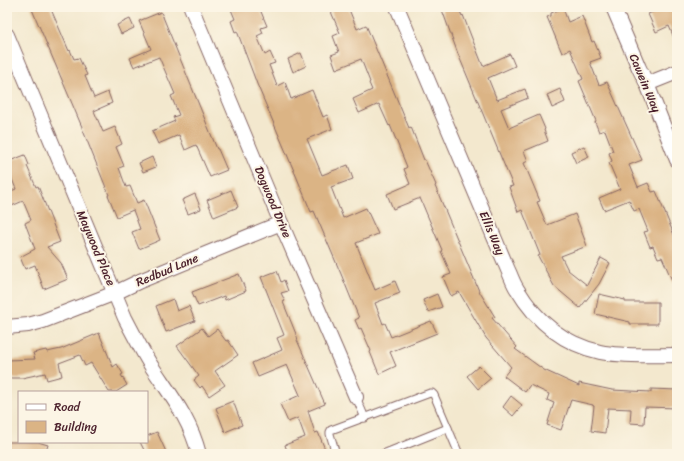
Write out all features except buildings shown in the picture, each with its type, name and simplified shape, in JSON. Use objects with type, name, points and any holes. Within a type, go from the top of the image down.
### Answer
[{"type":"street","name":"Dogwood Drive","points":[[191,7],[281,223],[356,397]]},
{"type":"street","name":"Ellis Way","points":[[397,7],[508,270],[517,289],[530,309],[551,330],[563,338],[601,352],[677,355]]},
{"type":"street","name":"Cawein Way","points":[[613,7],[647,84],[677,160]]},
{"type":"street","name":"Maywood Place","points":[[7,35],[115,294],[136,340],[184,415],[195,440],[199,454]]},
{"type":"street","points":[[647,84],[677,72]]},
{"type":"street","name":"Redbud Lane","points":[[7,327],[28,325],[43,321],[115,294],[140,281],[281,223]]},
{"type":"lane","points":[[336,454],[330,434],[331,430],[430,393],[434,395],[459,454]]},
{"type":"lane","points":[[356,397],[365,418]]},
{"type":"lane","points":[[383,454],[448,428]]}]
